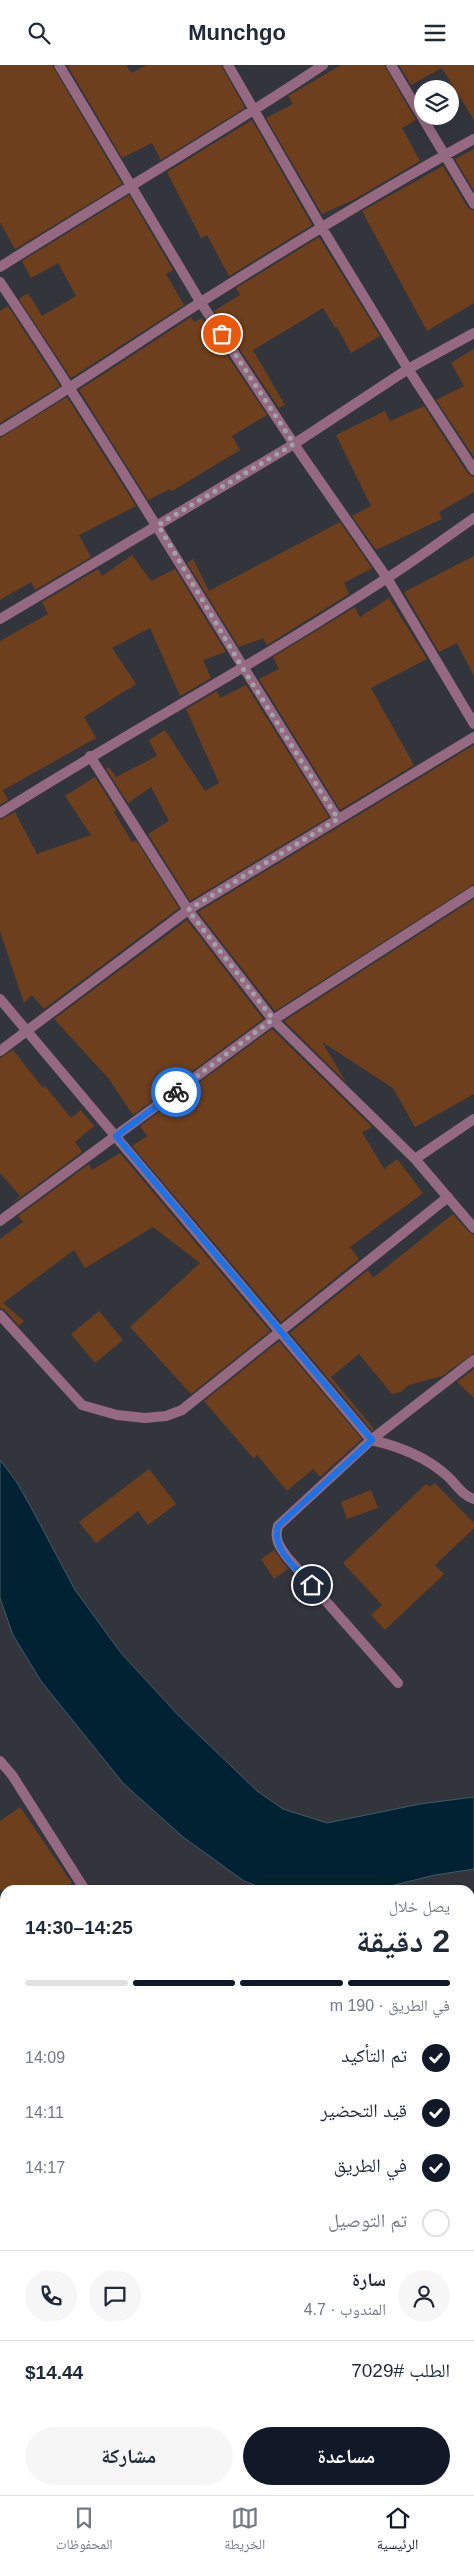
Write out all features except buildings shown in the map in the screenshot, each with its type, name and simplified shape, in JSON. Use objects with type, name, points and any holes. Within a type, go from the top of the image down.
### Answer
[{"type":"street","points":[[59,65],[201,303],[294,444],[387,578],[474,723]]},
{"type":"street","points":[[228,65],[322,228],[408,369],[474,470]]},
{"type":"street","points":[[0,267],[129,185],[255,110],[323,65]]},
{"type":"street","points":[[391,65],[474,204]]},
{"type":"street","points":[[0,431],[322,228],[474,139]]},
{"type":"street","points":[[0,282],[71,388],[158,525],[242,667],[338,819]]},
{"type":"street","points":[[0,619],[294,444],[408,369],[474,333]]},
{"type":"street","points":[[0,813],[90,756],[242,667],[387,578],[474,518]]},
{"type":"street","points":[[0,1051],[188,910],[474,737]]},
{"type":"street","points":[[90,756],[188,910],[273,1019],[415,1159],[474,1228]]},
{"type":"street","points":[[0,1221],[273,1019],[474,891]]},
{"type":"street","points":[[0,999],[372,1440],[411,1452],[432,1464],[447,1475],[464,1495],[474,1499]]},
{"type":"street","points":[[415,1159],[474,1119]]},
{"type":"street","points":[[0,1315],[82,1405],[117,1415],[145,1418],[166,1416],[182,1410],[448,1197]]},
{"type":"street","points":[[398,1683],[287,1557],[278,1544],[275,1535],[278,1526],[372,1440],[474,1360]]},
{"type":"street","points":[[0,1761],[12,1775],[82,1885]]},
{"type":"water","points":[[0,1460],[16,1481],[75,1590],[121,1653],[178,1715],[257,1791],[283,1809],[327,1823],[420,1804],[474,1797],[474,1869],[435,1875],[394,1885],[255,1885],[244,1881],[183,1837],[123,1783],[41,1681],[13,1635],[0,1598]]},
{"type":"way so far","points":[[176,1092],[273,1019],[188,910],[338,819],[242,667],[158,525],[294,444],[222,334]]},
{"type":"route","points":[[176,1092],[116,1136],[372,1440],[278,1526],[275,1535],[278,1544],[312,1585]]}]
